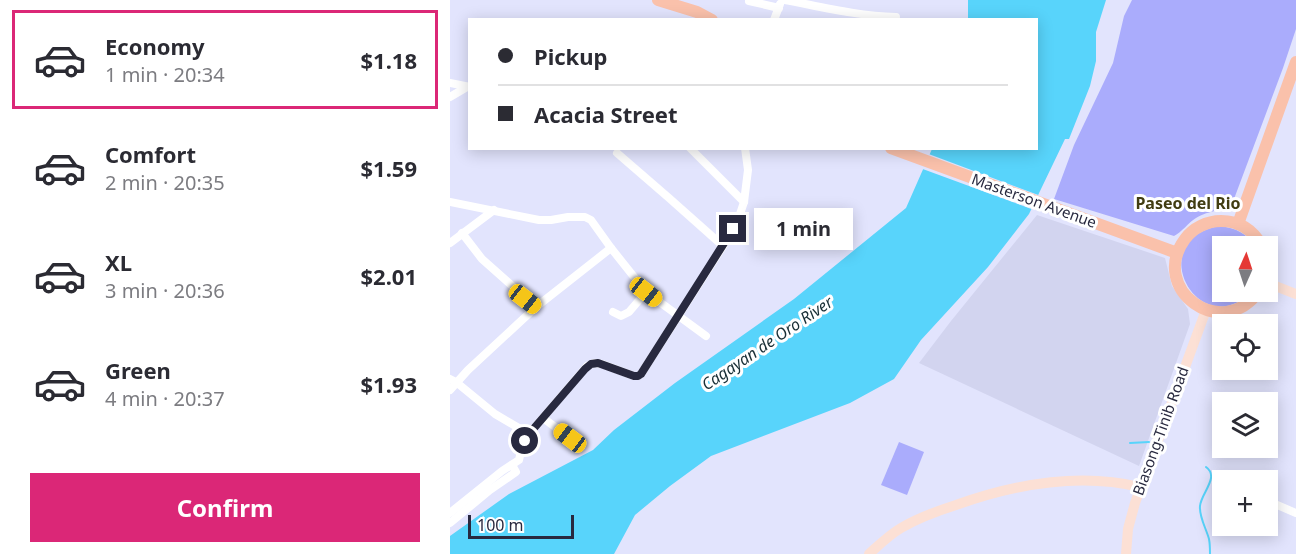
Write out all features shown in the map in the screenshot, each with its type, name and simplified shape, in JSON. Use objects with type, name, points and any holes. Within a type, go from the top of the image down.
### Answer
[{"type":"main road","points":[[658,0],[697,12],[708,18]]},
{"type":"main road","points":[[1238,224],[1296,62]]},
{"type":"main road","name":"Masterson Avenue","points":[[896,150],[1177,253]]},
{"type":"main road","points":[[1250,302],[1222,313],[1206,310],[1188,299],[1180,287],[1175,267],[1177,253],[1187,236],[1203,224],[1223,221],[1238,224],[1254,236]]},
{"type":"street","points":[[749,1],[832,9],[881,18],[896,17]]},
{"type":"street","points":[[775,18],[782,3]]},
{"type":"street","points":[[450,83],[468,87]]},
{"type":"street","points":[[450,97],[468,87]]},
{"type":"street","points":[[692,150],[744,202]]},
{"type":"street","points":[[450,513],[519,460],[522,447],[529,434],[591,364],[602,364],[638,376],[641,374],[723,246],[740,214],[748,170],[745,150]]},
{"type":"street","points":[[616,153],[723,246]]},
{"type":"street","points":[[450,202],[539,220],[568,217],[588,218],[594,222],[610,248],[646,292],[706,336]]},
{"type":"street","points":[[450,243],[494,210]]},
{"type":"street","points":[[462,233],[482,259],[536,307]]},
{"type":"street","points":[[450,390],[453,380],[468,370],[536,307],[610,248]]},
{"type":"street","points":[[1278,287],[1296,294]]},
{"type":"street","points":[[613,312],[621,315],[628,312],[646,292]]},
{"type":"street","name":"Biasong-Tinib Road","points":[[1126,554],[1130,522],[1140,487],[1206,310]]},
{"type":"street","points":[[453,380],[495,414],[529,434]]},
{"type":"street","points":[[543,418],[570,438]]},
{"type":"street","points":[[450,523],[516,472],[512,465]]},
{"type":"street","points":[[869,554],[897,530],[919,518],[1010,489],[1070,480],[1140,487]]},
{"type":"street","points":[[1278,505],[1296,513]]},
{"type":"shaded area","points":[[1132,0],[1296,0],[1296,29],[1234,199],[1224,207],[1196,218],[1174,236],[1054,199],[1074,145],[1113,63],[1124,16]]},
{"type":"shaded area","points":[[1037,215],[1165,258],[1172,286],[1188,309],[1190,324],[1139,466],[919,363]]},
{"type":"shaded area","points":[[1220,226],[1231,228],[1245,236],[1212,236],[1212,302],[1236,302],[1232,305],[1214,306],[1198,298],[1186,284],[1181,267],[1184,249],[1197,235]]},
{"type":"shaded area","points":[[899,442],[924,452],[907,495],[881,485]]},
{"type":"water","name":"Cagayan de Oro River","points":[[968,0],[1106,0],[1096,32],[1096,61],[1090,86],[1069,139],[1065,139],[1029,214],[988,267],[921,340],[894,379],[850,403],[711,456],[635,515],[614,554],[450,554],[450,536],[509,494],[593,450],[614,430],[675,383],[794,299],[906,208],[932,150],[1038,150],[1038,18],[968,18]]},
{"type":"pier","points":[[926,153],[1041,196],[1034,210],[920,168]]},
{"type":"waterway","points":[[1130,443],[1149,442]]},
{"type":"waterway","points":[[1206,467],[1210,471],[1211,480],[1201,501],[1200,510],[1209,539],[1210,554]]},
{"type":"district","name":"Paseo del Rio","points":[[1188,203]]},
{"type":"route","points":[[525,441],[536,425],[591,364],[602,364],[634,376],[641,374],[733,229]]}]
